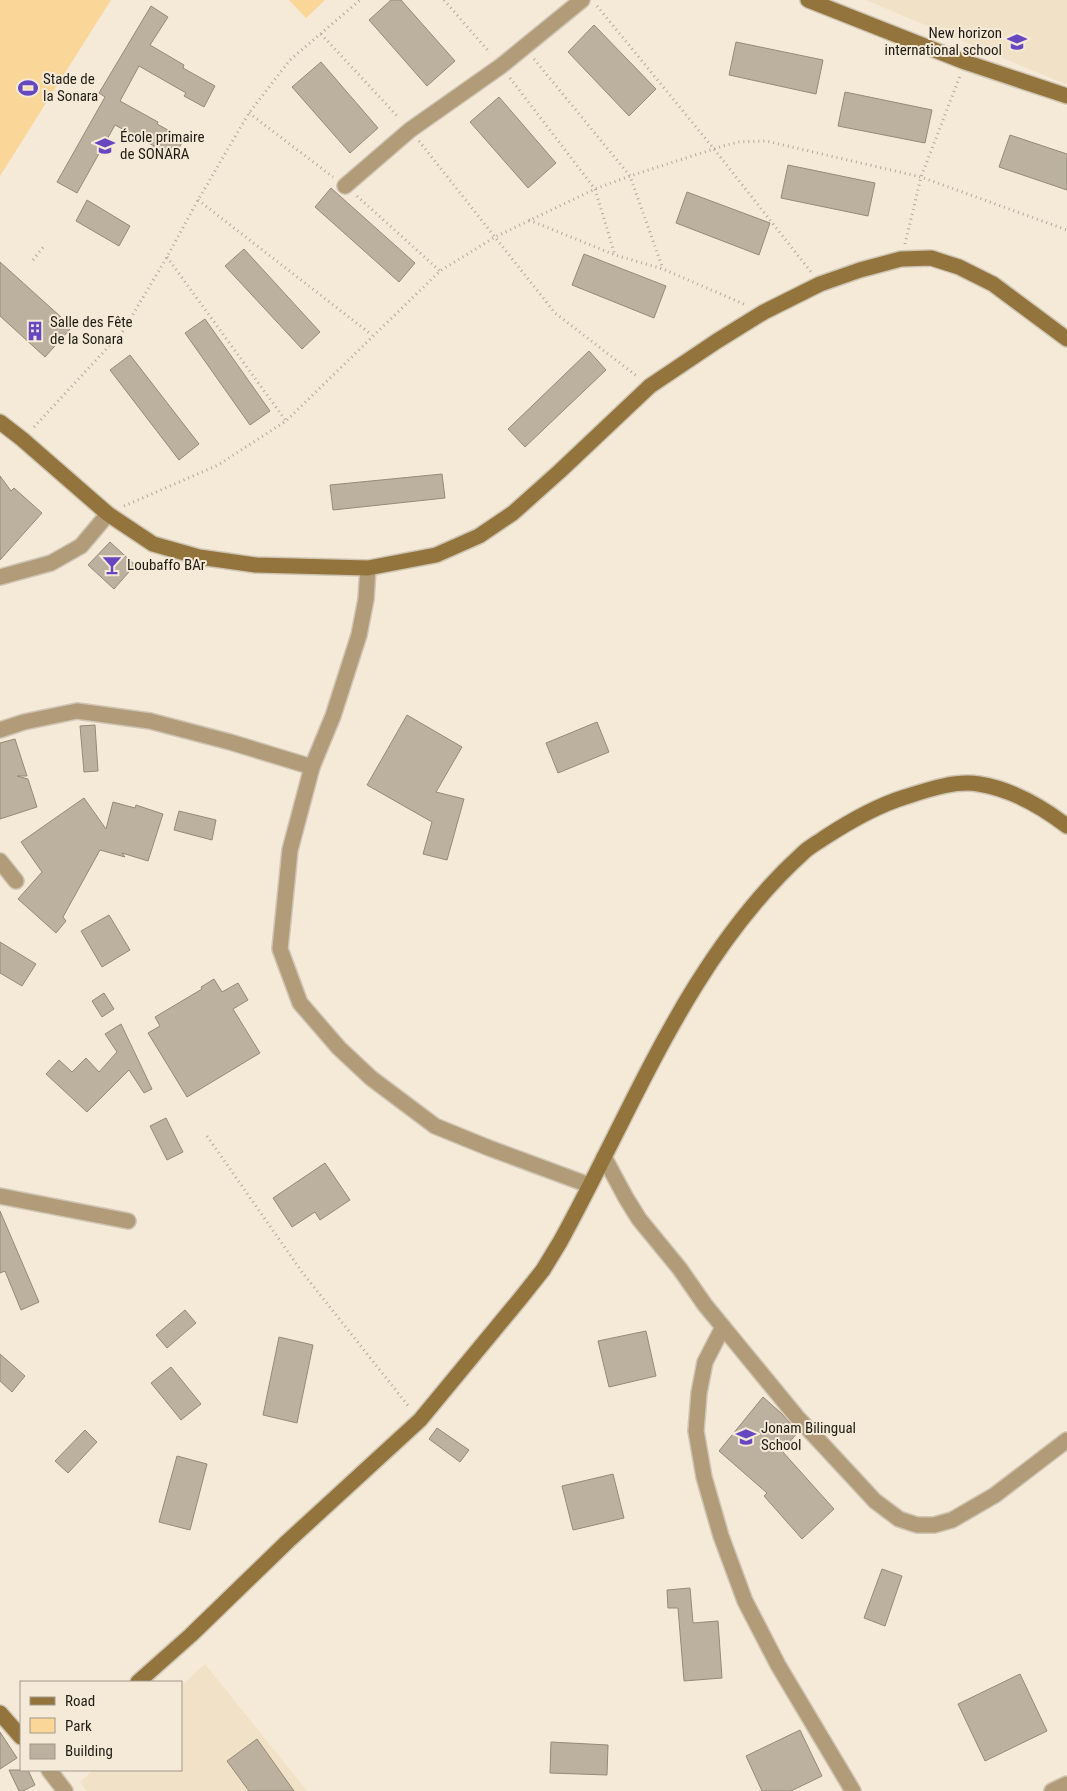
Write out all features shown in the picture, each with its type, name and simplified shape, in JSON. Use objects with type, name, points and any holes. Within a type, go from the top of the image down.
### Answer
[{"type":"street","points":[[345,186],[410,130],[501,66],[582,0]]},
{"type":"street","points":[[808,0],[965,62],[1067,96]]},
{"type":"street","points":[[0,422],[108,514],[153,544],[199,557],[256,565],[368,568],[436,555],[479,536],[520,507],[650,386],[717,340],[764,312],[820,284],[860,270],[901,259],[931,258],[959,267],[993,284],[1067,339]]},
{"type":"street","points":[[0,577],[51,563],[81,546],[108,514]]},
{"type":"street","points":[[368,568],[366,599],[359,635],[333,716],[312,767],[290,850],[280,949],[300,1003],[339,1048],[371,1078],[435,1126],[589,1184]]},
{"type":"street","points":[[0,730],[24,722],[77,711],[150,722],[230,742],[312,767]]},
{"type":"street","points":[[139,1681],[192,1635],[287,1542],[420,1420],[491,1336],[543,1270],[580,1207],[589,1184],[672,1027],[737,924],[767,888],[804,852],[853,819],[890,802],[924,791],[954,785],[978,784],[1012,793],[1050,813],[1067,826]]},
{"type":"street","points":[[0,861],[16,881]]},
{"type":"street","points":[[604,1157],[626,1198],[640,1219],[680,1269],[705,1305],[797,1417],[875,1501],[899,1519],[918,1525],[934,1525],[952,1520],[995,1495],[1067,1440]]},
{"type":"street","points":[[0,1196],[128,1221]]},
{"type":"street","points":[[723,1327],[705,1362],[699,1393],[696,1431],[704,1478],[721,1536],[746,1601],[778,1665],[853,1791]]},
{"type":"street","points":[[0,1714],[20,1736]]},
{"type":"street","points":[[50,1771],[65,1791]]},
{"type":"street","points":[[1052,1791],[1067,1784]]},
{"type":"path","points":[[22,439],[123,331],[168,257],[198,200],[249,113],[290,60],[360,0]]},
{"type":"path","points":[[444,0],[501,66],[595,189],[615,255]]},
{"type":"path","points":[[592,0],[714,149],[820,284]]},
{"type":"path","points":[[321,34],[410,130],[555,313],[650,386]]},
{"type":"path","points":[[524,47],[630,176],[663,269]]},
{"type":"path","points":[[901,259],[922,177],[965,62]]},
{"type":"path","points":[[108,514],[218,465],[286,421],[372,335],[440,271],[495,237],[595,189],[714,149],[739,142],[766,141],[922,177],[1067,230]]},
{"type":"path","points":[[198,200],[372,335]]},
{"type":"path","points":[[528,220],[615,255],[663,269],[764,312]]},
{"type":"path","points":[[33,260],[44,246]]},
{"type":"path","points":[[168,257],[286,421]]},
{"type":"path","points":[[207,1136],[302,1272],[420,1420]]},
{"type":"shaded area","name":"New horizon international school","points":[[866,0],[1067,0],[1067,85]]},
{"type":"shaded area","points":[[205,1664],[307,1791],[87,1791],[80,1782],[92,1771],[182,1771],[182,1685]]},
{"type":"green space","name":"Stade de la Sonara","points":[[0,0],[111,0],[0,176]]},
{"type":"green space","points":[[289,0],[325,0],[306,18]]},
{"type":"building","points":[[391,0],[401,0],[455,61],[427,86],[369,20]]},
{"type":"building","points":[[151,6],[168,17],[150,45],[184,65],[183,68],[215,86],[204,107],[184,96],[186,93],[139,66],[120,101],[184,139],[173,159],[153,148],[154,146],[115,125],[77,193],[57,182],[105,97],[99,93]]},
{"type":"building","points":[[594,25],[656,89],[629,116],[568,52]]},
{"type":"building","points":[[736,42],[823,60],[816,94],[729,75]]},
{"type":"building","points":[[321,62],[378,128],[350,153],[292,87]]},
{"type":"building","points":[[845,92],[932,110],[925,143],[838,126]]},
{"type":"building","points":[[499,97],[556,163],[528,188],[470,122]]},
{"type":"building","points":[[1010,135],[1067,154],[1067,190],[999,167]]},
{"type":"building","points":[[788,165],[875,183],[868,216],[781,198]]},
{"type":"building","points":[[331,188],[415,263],[399,282],[315,207]]},
{"type":"building","points":[[687,192],[770,223],[759,255],[676,223]]},
{"type":"building","points":[[87,200],[130,226],[119,246],[76,221]]},
{"type":"building","points":[[244,249],[320,332],[302,349],[225,266]]},
{"type":"building","points":[[584,254],[666,286],[654,318],[572,285]]},
{"type":"building","points":[[0,262],[72,327],[45,357],[0,316]]},
{"type":"building","points":[[205,319],[270,411],[250,425],[185,333]]},
{"type":"building","points":[[589,351],[606,370],[525,447],[508,429]]},
{"type":"building","points":[[130,355],[199,444],[179,460],[110,370]]},
{"type":"building","points":[[442,474],[445,498],[333,510],[330,485]]},
{"type":"building","points":[[0,476],[11,491],[14,488],[42,513],[0,560]]},
{"type":"building","name":"Loubaffo BAr","points":[[110,542],[135,565],[114,589],[88,565]]},
{"type":"building","points":[[407,715],[462,747],[436,792],[464,799],[447,860],[423,854],[432,822],[367,785]]},
{"type":"building","points":[[597,722],[609,752],[558,773],[546,743]]},
{"type":"building","points":[[95,725],[98,771],[84,772],[80,726]]},
{"type":"building","points":[[15,739],[27,776],[17,776],[28,779],[37,807],[0,819],[0,743]]},
{"type":"building","points":[[84,798],[106,829],[113,802],[135,808],[136,805],[163,814],[148,861],[122,853],[125,857],[100,850],[63,917],[66,921],[56,933],[18,899],[42,872],[21,842]]},
{"type":"building","points":[[179,811],[216,820],[212,840],[174,830]]},
{"type":"building","points":[[109,915],[130,950],[102,967],[81,931]]},
{"type":"building","points":[[0,942],[36,964],[22,986],[0,973]]},
{"type":"building","points":[[214,979],[222,992],[238,983],[248,1000],[233,1009],[260,1053],[187,1097],[148,1033],[160,1026],[155,1017],[202,989],[201,987]]},
{"type":"building","points":[[104,993],[114,1009],[102,1017],[92,1001]]},
{"type":"building","points":[[121,1024],[152,1089],[144,1093],[129,1070],[87,1112],[46,1074],[59,1060],[72,1072],[86,1058],[99,1072],[117,1052],[105,1034]]},
{"type":"building","points":[[166,1118],[183,1152],[167,1160],[150,1126]]},
{"type":"building","points":[[325,1163],[350,1200],[320,1220],[315,1212],[292,1227],[273,1198]]},
{"type":"building","points":[[0,1211],[39,1302],[21,1310],[5,1271],[0,1273]]},
{"type":"building","points":[[185,1310],[196,1323],[167,1348],[156,1335]]},
{"type":"building","points":[[646,1331],[656,1376],[609,1387],[598,1341]]},
{"type":"building","points":[[279,1337],[313,1345],[297,1423],[263,1415]]},
{"type":"building","points":[[0,1354],[25,1376],[12,1392],[0,1381]]},
{"type":"building","points":[[171,1367],[201,1404],[181,1420],[151,1383]]},
{"type":"building","points":[[763,1397],[798,1432],[782,1451],[834,1509],[802,1539],[764,1496],[767,1493],[719,1451]]},
{"type":"building","points":[[437,1428],[469,1450],[460,1462],[429,1439]]},
{"type":"building","points":[[85,1430],[97,1442],[68,1473],[55,1461]]},
{"type":"building","points":[[177,1456],[207,1464],[190,1530],[159,1522]]},
{"type":"building","points":[[613,1474],[624,1518],[573,1530],[562,1486]]},
{"type":"building","points":[[882,1569],[902,1576],[885,1626],[864,1618]]},
{"type":"building","points":[[690,1588],[693,1623],[718,1621],[722,1678],[684,1681],[678,1608],[668,1608],[667,1590]]},
{"type":"building","points":[[1020,1674],[1047,1731],[985,1761],[958,1704]]},
{"type":"building","points":[[800,1730],[822,1776],[791,1791],[762,1791],[746,1756]]},
{"type":"building","points":[[0,1732],[17,1758],[0,1769]]},
{"type":"building","points":[[257,1739],[294,1791],[249,1791],[227,1761]]},
{"type":"building","points":[[551,1742],[608,1745],[607,1775],[550,1773]]},
{"type":"building","points":[[9,1770],[28,1771],[35,1785],[19,1791]]},
{"type":"place","name":"New horizon international school","points":[[1017,42]]},
{"type":"place","name":"Stade de la Sonara","points":[[28,88]]},
{"type":"place","name":"École primaire de SONARA","points":[[105,146]]},
{"type":"place","name":"Salle des Fête de la Sonara","points":[[35,331]]},
{"type":"place","name":"Loubaffo BAr","points":[[112,565]]},
{"type":"place","name":"Jonam Bilingual School","points":[[746,1437]]}]
